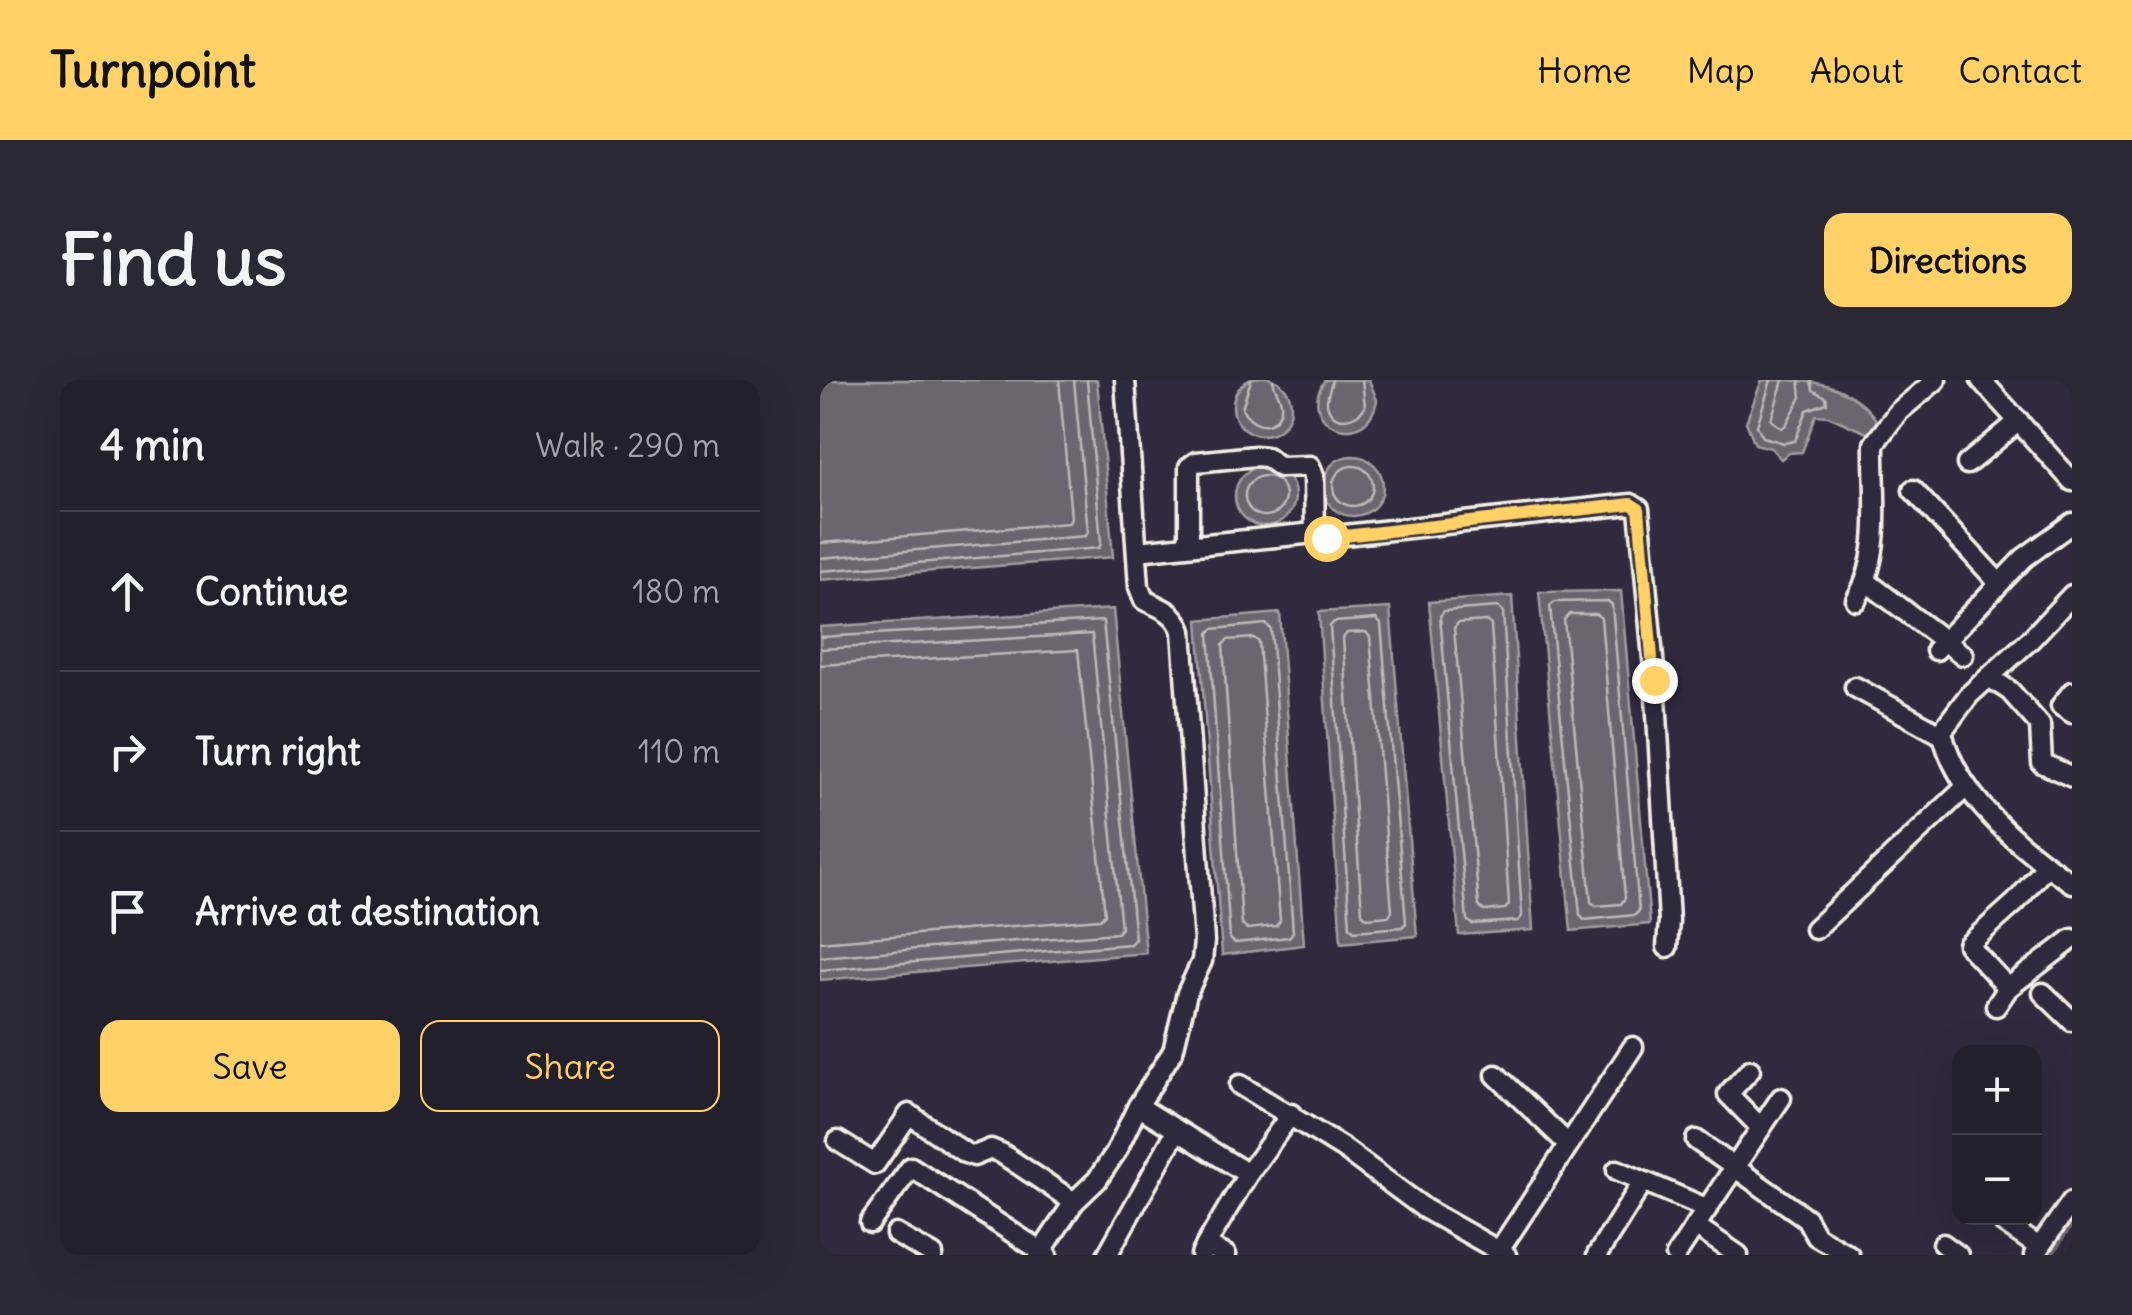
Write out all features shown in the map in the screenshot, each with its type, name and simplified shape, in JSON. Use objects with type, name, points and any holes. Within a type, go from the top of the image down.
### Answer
[{"type":"street","points":[[838,1141],[875,1164],[911,1166],[1043,1254],[1074,1202],[1116,1152],[1138,1106],[1172,1051],[1188,993],[1202,962],[1204,941],[1182,631],[1171,613],[1144,600],[1139,587],[1125,380]]},
{"type":"street","points":[[1856,600],[1867,582],[1874,534],[1874,444],[1898,412],[1936,380]]},
{"type":"street","points":[[1982,380],[2072,481]]},
{"type":"street","points":[[1966,464],[2019,421]]},
{"type":"street","points":[[1186,544],[1188,467],[1196,462],[1256,456],[1280,466],[1310,466],[1314,476],[1315,533]]},
{"type":"street","points":[[1913,490],[1999,583]]},
{"type":"street","points":[[1137,551],[1315,533],[1326,538],[1631,504],[1639,509],[1654,680],[1669,921],[1667,946]]},
{"type":"street","points":[[1940,646],[2024,558],[2072,523]]},
{"type":"street","points":[[1867,582],[1940,646],[1963,654]]},
{"type":"street","points":[[1942,735],[1952,713],[2072,596]]},
{"type":"street","points":[[1989,678],[2010,691],[2040,725],[2042,762],[2072,777]]},
{"type":"street","points":[[1854,687],[1942,735],[1966,787],[2010,833],[2072,883]]},
{"type":"street","points":[[2072,692],[2060,706],[2072,713]]},
{"type":"street","points":[[1815,929],[1966,787]]},
{"type":"street","points":[[2008,988],[1968,946],[2016,902],[2046,865]]},
{"type":"street","points":[[1996,1006],[2008,988],[2072,939]]},
{"type":"street","points":[[2044,993],[2072,1021]]},
{"type":"street","points":[[1240,1085],[1291,1114],[1425,1209],[1502,1253],[1567,1144],[1633,1048]]},
{"type":"street","points":[[1750,1070],[1728,1094],[1760,1127]]},
{"type":"street","points":[[1496,1075],[1567,1144]]},
{"type":"street","points":[[1676,1255],[1781,1098]]},
{"type":"street","points":[[1138,1106],[1248,1174]]},
{"type":"street","points":[[875,1164],[909,1114],[965,1153],[974,1156],[991,1149],[1001,1153],[1074,1202]]},
{"type":"street","points":[[1226,1255],[1204,1250],[1248,1174],[1291,1114]]},
{"type":"street","points":[[1106,1255],[1178,1130]]},
{"type":"street","points":[[1696,1140],[1806,1218],[1816,1236],[1849,1255]]},
{"type":"street","points":[[870,1223],[911,1166]]},
{"type":"street","points":[[1617,1170],[1706,1208]]},
{"type":"street","points":[[1597,1255],[1643,1182]]},
{"type":"street","points":[[2007,1225],[2037,1251],[2072,1201]]},
{"type":"street","points":[[1697,1227],[1738,1255]]},
{"type":"street","points":[[896,1234],[933,1255]]},
{"type":"water","points":[[1262,377],[1283,385],[1291,406],[1283,427],[1262,435],[1241,427],[1233,406],[1241,385]]},
{"type":"water","points":[[820,380],[1097,380],[1113,557],[820,580]]},
{"type":"water","points":[[1325,380],[1369,380],[1377,400],[1371,416],[1360,426],[1348,429],[1325,420],[1318,396]]},
{"type":"water","points":[[1762,380],[1812,382],[1842,391],[1868,409],[1879,424],[1869,434],[1828,416],[1816,415],[1802,452],[1789,453],[1781,459],[1771,448],[1755,444],[1746,422]]},
{"type":"water","points":[[1353,456],[1374,465],[1383,486],[1374,507],[1353,516],[1332,507],[1323,486],[1332,465]]},
{"type":"water","points":[[1265,466],[1286,475],[1295,496],[1286,517],[1265,526],[1244,517],[1235,496],[1244,475]]},
{"type":"water","points":[[1621,591],[1650,924],[1571,931],[1539,592]]},
{"type":"water","points":[[1512,596],[1533,930],[1459,935],[1429,602]]},
{"type":"water","points":[[1390,608],[1417,936],[1341,943],[1319,612]]},
{"type":"water","points":[[1113,609],[1146,953],[820,980],[820,627]]},
{"type":"water","points":[[1280,613],[1304,945],[1222,955],[1198,620]]},
{"type":"waterway","points":[[2047,1255],[2072,1217]]},
{"type":"route","points":[[1326,538],[1631,504],[1639,509],[1654,680]]}]
